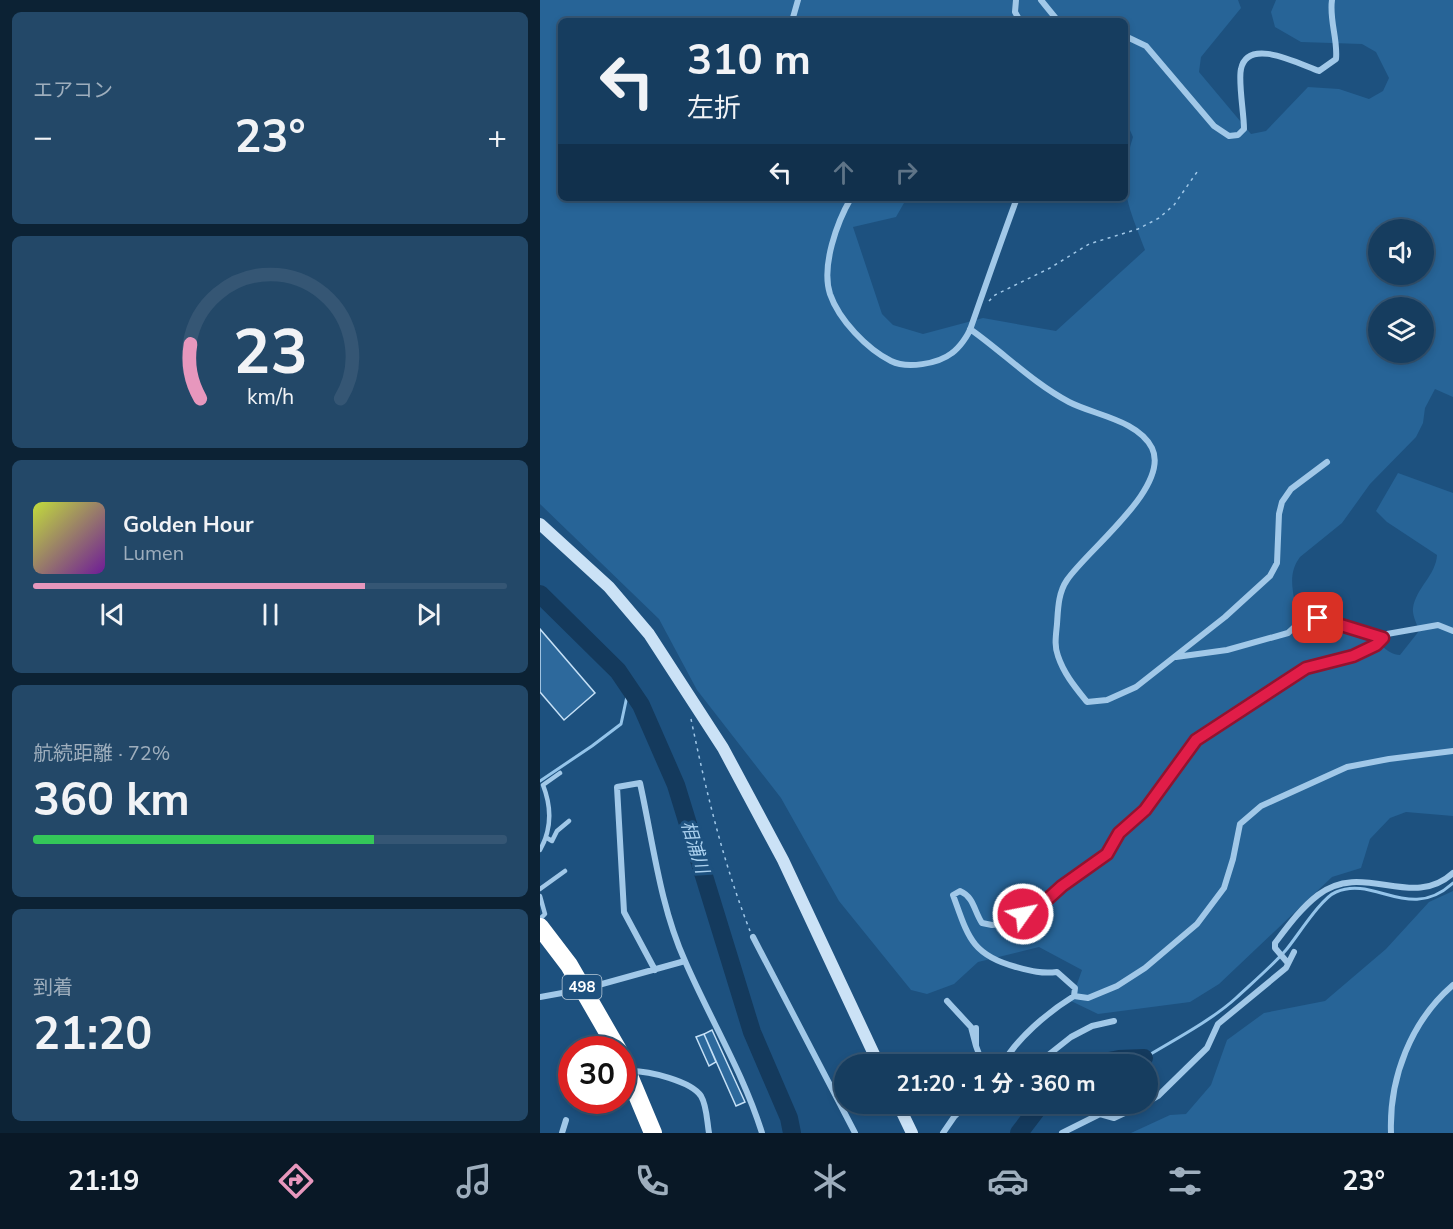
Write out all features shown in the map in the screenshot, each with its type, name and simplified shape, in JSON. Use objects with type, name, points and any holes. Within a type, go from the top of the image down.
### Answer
[{"type":"highway","name":"498","points":[[541,929],[584,989],[610,1036]]},
{"type":"highway","points":[[636,1092],[653,1133]]},
{"type":"street","points":[[793,18],[798,0]]},
{"type":"street","points":[[1016,0],[1015,12],[1018,18]]},
{"type":"street","points":[[1041,0],[1056,18]]},
{"type":"street","points":[[1128,37],[1146,45],[1214,126],[1229,136],[1238,135],[1244,129],[1241,68],[1247,58],[1258,53],[1271,53],[1319,71],[1336,59],[1337,46],[1330,12],[1332,0]]},
{"type":"street","points":[[849,201],[839,218],[828,272],[830,294],[853,331],[892,362],[910,366],[940,359],[953,353],[970,329],[1016,201]]},
{"type":"street","points":[[970,329],[1049,390],[1071,403],[1124,424],[1140,434],[1151,446],[1154,468],[1149,483],[1126,514],[1067,581],[1060,597],[1055,642],[1057,654],[1066,676],[1087,702],[1107,700],[1136,687],[1270,576],[1277,563],[1282,502],[1291,489],[1327,462]]},
{"type":"street","points":[[540,524],[609,587],[649,634],[723,748],[783,860],[874,1054]]},
{"type":"street","points":[[1175,657],[1227,650],[1288,633],[1302,620],[1318,618],[1383,638]]},
{"type":"street","points":[[1074,996],[1075,988],[1058,972],[1042,974],[1002,963],[981,953],[971,941],[953,895],[960,891],[966,894],[973,902],[975,913],[982,923],[992,925],[1007,923],[1040,906],[1062,886],[1107,854],[1119,833],[1145,810],[1196,740],[1306,668],[1353,656],[1376,645],[1387,634],[1438,625],[1453,631]]},
{"type":"street","points":[[1008,1054],[1012,1046],[1032,1031],[1052,1009],[1074,996],[1088,998],[1117,986],[1145,968],[1197,924],[1224,888],[1240,824],[1261,806],[1347,767],[1453,751]]},
{"type":"street","points":[[656,970],[624,912],[617,787],[640,783],[664,894],[685,961],[725,1040],[762,1133]]},
{"type":"street","points":[[1286,961],[1276,950],[1275,943],[1299,913],[1319,894],[1339,884],[1360,880],[1412,889],[1442,883],[1453,873]]},
{"type":"street","points":[[753,937],[855,1133]]},
{"type":"street","points":[[1158,1096],[1208,1048],[1218,1024],[1286,968],[1286,961],[1294,952]]},
{"type":"street","points":[[540,997],[584,989],[685,961]]},
{"type":"street","points":[[1391,1133],[1393,1100],[1404,1055],[1414,1032],[1434,1003],[1453,985]]},
{"type":"street","points":[[947,1001],[971,1027],[979,1054]]},
{"type":"street","points":[[1050,1054],[1071,1037],[1092,1026],[1114,1021]]},
{"type":"street","points":[[976,1028],[976,1046]]},
{"type":"street","points":[[636,1068],[689,1085],[702,1098],[709,1133]]},
{"type":"street","points":[[903,1114],[912,1133]]},
{"type":"street","points":[[943,1133],[957,1114]]},
{"type":"street","points":[[1062,1133],[1100,1114],[1114,1118],[1123,1114]]},
{"type":"street","points":[[562,1133],[566,1120]]},
{"type":"lane","points":[[540,850],[547,838],[550,802],[541,787],[560,773]]},
{"type":"lane","points":[[547,838],[552,841],[557,831],[569,821]]},
{"type":"lane","points":[[540,889],[565,871]]},
{"type":"lane","points":[[540,896],[545,914],[541,929]]},
{"type":"path","points":[[973,316],[995,296],[1050,268],[1089,244],[1138,229],[1159,218],[1181,196],[1197,172]]},
{"type":"path","points":[[689,712],[706,793],[730,880],[753,937]]},
{"type":"shaded area","points":[[540,0],[1238,0],[1241,8],[1201,57],[1199,72],[1251,134],[1266,131],[1308,87],[1339,89],[1369,99],[1383,91],[1389,78],[1376,52],[1362,44],[1301,42],[1275,27],[1271,12],[1276,0],[1453,0],[1453,397],[1435,389],[1425,408],[1423,423],[1416,437],[1370,484],[1342,523],[1300,557],[1294,569],[1292,582],[1296,606],[1311,622],[1369,637],[1391,652],[1400,655],[1419,631],[1413,608],[1418,594],[1433,569],[1437,555],[1387,522],[1376,511],[1398,473],[1453,493],[1453,816],[1406,812],[1390,818],[1370,839],[1361,868],[1332,877],[1219,984],[1190,1002],[1098,1014],[1071,1001],[1082,970],[1039,947],[978,962],[954,984],[927,994],[911,990],[839,901],[781,798],[697,690],[659,619],[540,504]]},
{"type":"shaded area","points":[[1453,891],[1453,1133],[1131,1133],[1170,1115],[1186,1114],[1211,1085],[1227,1040],[1264,1013],[1325,1001],[1386,949],[1429,902]]},
{"type":"building","points":[[540,629],[595,693],[564,720],[540,692]]},
{"type":"building","points":[[712,1030],[745,1102],[736,1106],[704,1034]]},
{"type":"building","points":[[704,1034],[716,1062],[709,1066],[696,1037]]},
{"type":"waterway","name":"相浦川","points":[[540,594],[618,671],[641,705],[676,785],[752,1032],[789,1118],[792,1133]]},
{"type":"waterway","points":[[540,781],[621,724],[629,687]]},
{"type":"waterway","points":[[1151,1054],[1204,1022],[1236,998],[1268,969],[1291,944],[1323,902],[1336,892],[1350,888],[1365,889],[1407,899],[1422,899],[1437,894],[1453,883]]},
{"type":"waterway","points":[[1019,1133],[1033,1114]]},
{"type":"route","points":[[1023,914],[1040,906],[1062,886],[1107,854],[1119,833],[1145,810],[1196,740],[1306,668],[1353,656],[1376,645],[1383,638],[1318,618]]}]
